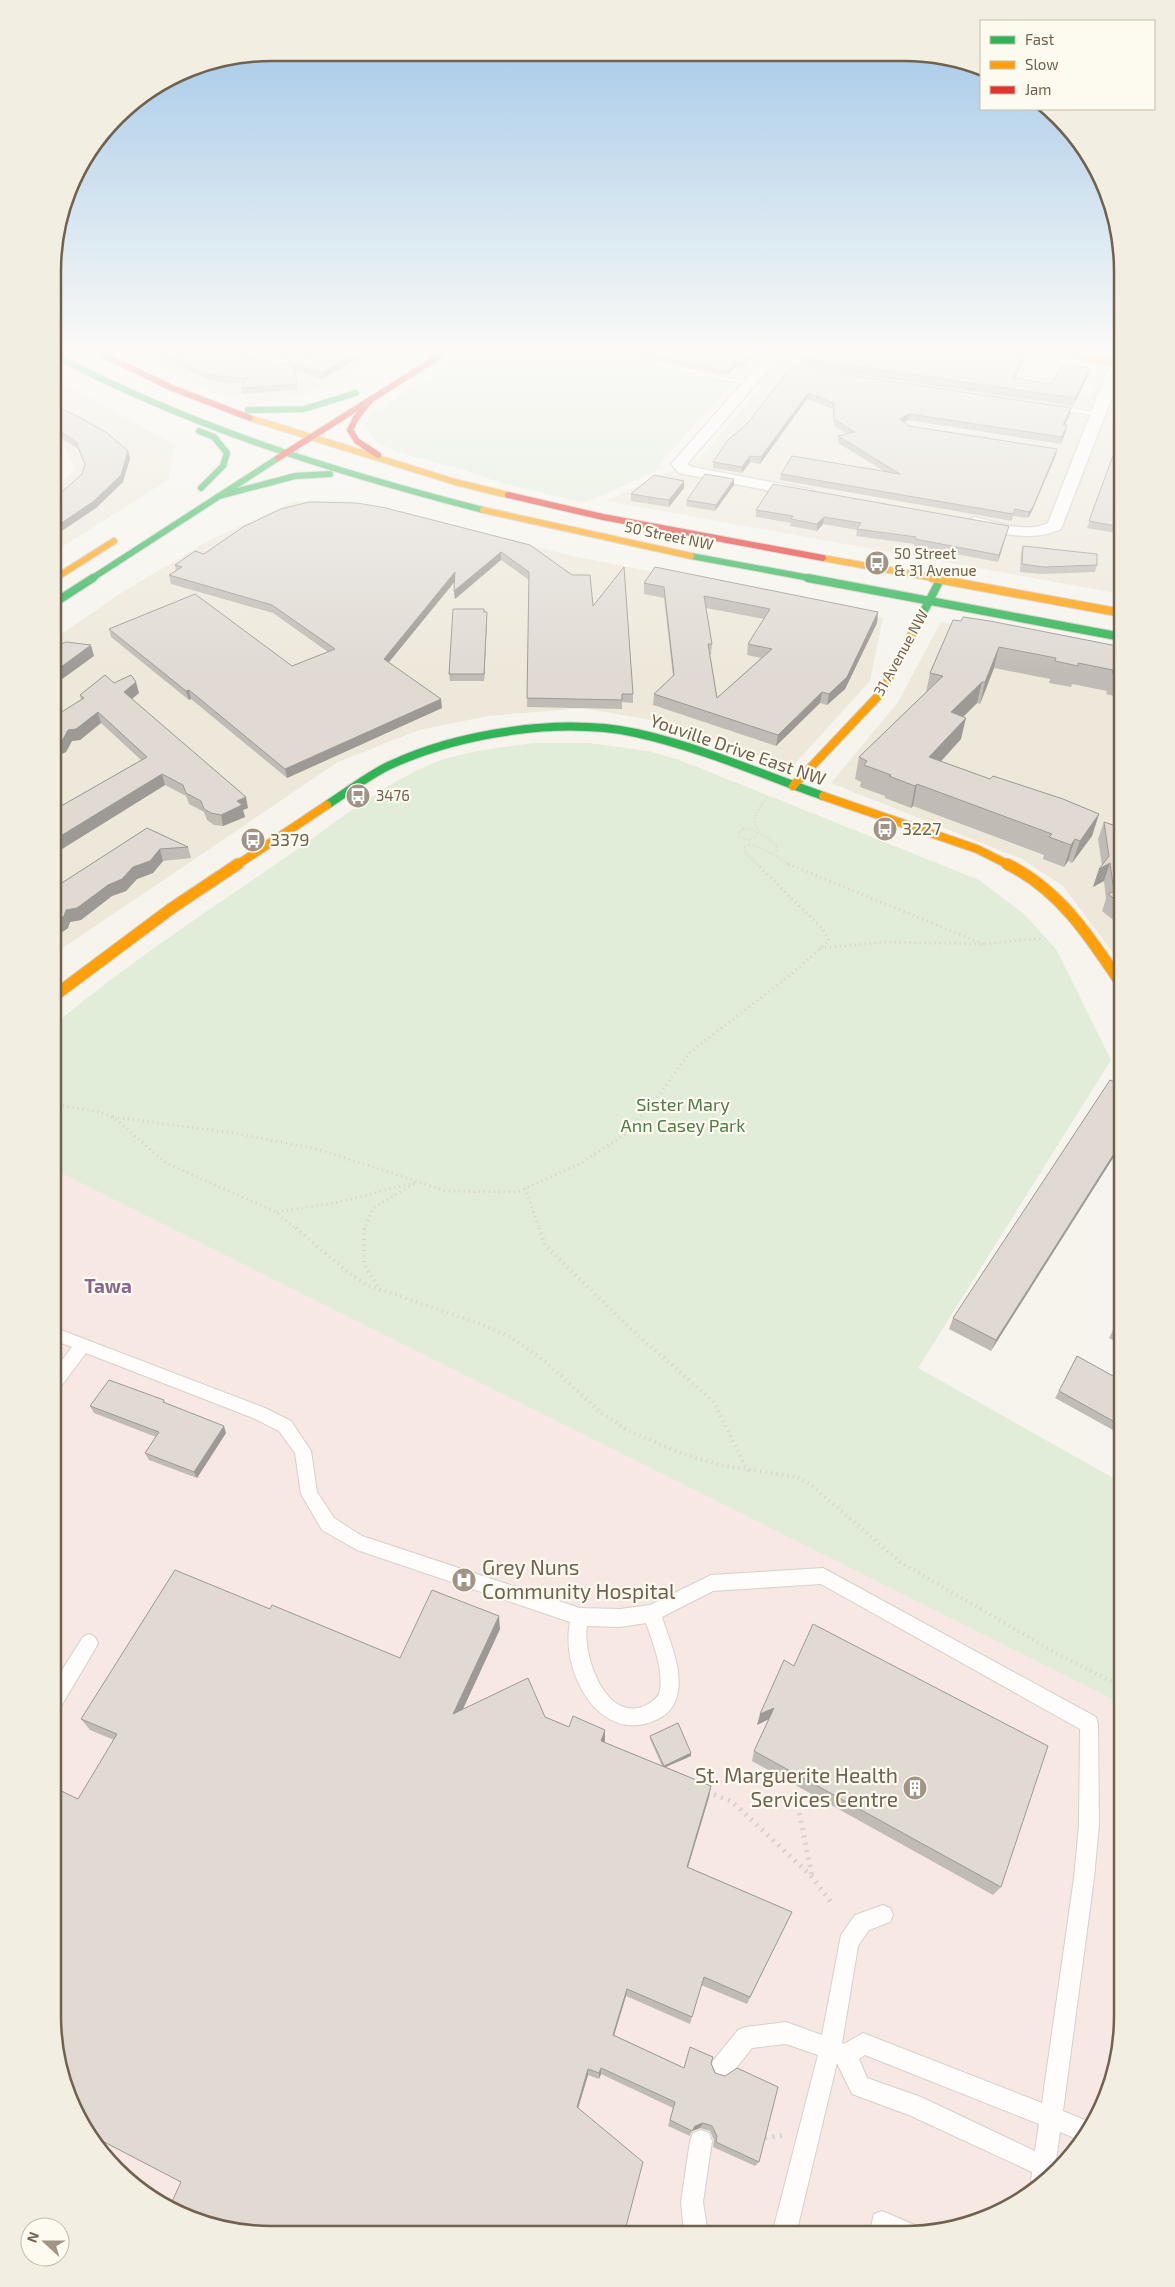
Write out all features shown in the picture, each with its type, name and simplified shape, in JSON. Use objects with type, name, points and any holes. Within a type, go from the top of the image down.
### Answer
[{"type":"main road","points":[[225,461],[223,466],[197,491],[239,464]]},
{"type":"main road","points":[[61,598],[273,461]]},
{"type":"main road","name":"50 Street NW","points":[[309,461],[374,482],[536,524],[696,557],[1114,636]]},
{"type":"main road","points":[[351,461],[439,484],[507,495]]},
{"type":"main road","name":"50 Street NW","points":[[379,461],[507,495],[603,517],[1114,612]]},
{"type":"main road","points":[[389,461],[406,469]]},
{"type":"main road","points":[[219,496],[306,474],[340,474],[374,482]]},
{"type":"main road","points":[[61,574],[128,533]]},
{"type":"main road","name":"31 Avenue NW","points":[[792,786],[850,728],[881,693],[940,580]]},
{"type":"main road","name":"Youville Drive East NW","points":[[61,991],[172,908],[244,862],[318,810],[393,764],[425,752],[512,731],[576,727],[635,734],[710,755],[792,786],[977,849],[1025,873],[1055,897],[1084,928],[1114,973]]},
{"type":"street","points":[[681,461],[681,467],[700,474],[827,496]]},
{"type":"street","points":[[954,518],[1039,532],[1055,526],[1074,461]]},
{"type":"lane","points":[[61,1336],[259,1413],[285,1426],[303,1450],[309,1494],[328,1524],[356,1542],[580,1617],[620,1618],[652,1613],[711,1583],[823,1576],[1089,1724],[1089,1825],[1084,1878],[1050,2117],[1047,2169]]},
{"type":"lane","points":[[61,1374],[84,1344]]},
{"type":"lane","points":[[580,1617],[577,1636],[584,1674],[597,1699],[615,1714],[634,1719],[653,1713],[667,1699],[669,1670],[652,1613]]},
{"type":"lane","points":[[61,1688],[89,1643]]},
{"type":"lane","points":[[786,2226],[838,2052],[848,1942],[862,1922],[883,1915]]},
{"type":"lane","points":[[721,2069],[746,2038],[786,2033],[838,2052],[860,2086],[913,2105],[1044,2172]]},
{"type":"lane","points":[[838,2052],[863,2044],[1080,2129]]},
{"type":"lane","points":[[695,2226],[692,2202],[701,2141]]},
{"type":"lane","points":[[881,2226],[882,2222],[891,2226]]},
{"type":"path","points":[[595,498],[664,467]]},
{"type":"path","points":[[768,798],[754,816],[757,831],[756,837],[743,839],[738,835],[740,830],[745,828],[757,831],[777,846],[776,850],[770,855]]},
{"type":"path","points":[[61,1105],[100,1112],[113,1117],[234,1133],[317,1149],[448,1191],[517,1192],[578,1164],[623,1136],[660,1094],[689,1053],[788,976],[829,941],[823,930],[744,849],[753,844],[770,855],[983,944]]},
{"type":"path","points":[[820,948],[884,942],[983,944],[1044,938]]},
{"type":"path","points":[[113,1117],[166,1163],[276,1212],[356,1279],[380,1290],[478,1323],[512,1338],[546,1362],[600,1412],[635,1434],[683,1454],[748,1470],[796,1477],[810,1484],[842,1509],[881,1547],[900,1562],[1056,1652],[1114,1683]]},
{"type":"path","points":[[276,1212],[340,1202],[418,1182]]},
{"type":"path","points":[[380,1290],[364,1264],[364,1229],[373,1208],[418,1182]]},
{"type":"path","points":[[525,1188],[545,1245],[633,1330],[713,1401],[748,1470]]},
{"type":"path","points":[[702,1790],[731,1801],[738,1807],[812,1877],[833,1905]]},
{"type":"path","points":[[798,1806],[804,1828],[812,1877]]},
{"type":"path","points":[[765,2138],[785,2135]]},
{"type":"shaded area","points":[[71,461],[172,461],[168,480],[61,548],[61,484],[75,469]]},
{"type":"shaded area","points":[[697,461],[1114,461],[1114,593],[606,501],[668,472]]},
{"type":"shaded area","points":[[328,500],[356,502],[573,556],[883,618],[870,681],[791,768],[668,723],[583,708],[488,716],[419,730],[338,762],[61,949],[61,634],[121,593],[208,541],[292,502]]},
{"type":"shaded area","points":[[941,622],[1114,658],[1114,954],[1063,886],[1022,859],[831,783],[898,702]]},
{"type":"shaded area","name":"Grey Nuns Community Hospital","points":[[61,1173],[1114,1700],[1114,2015],[1112,2043],[1107,2070],[1098,2096],[1086,2120],[1062,2154],[1042,2174],[1020,2190],[984,2210],[944,2222],[903,2226],[272,2226],[231,2222],[204,2215],[166,2198],[133,2174],[113,2154],[89,2120],[72,2083],[63,2043],[61,2015]]},
{"type":"green space","points":[[429,461],[662,461],[660,468],[585,502],[502,483]]},
{"type":"green space","name":"Sister Mary Ann Casey Park","points":[[536,743],[588,743],[648,751],[677,759],[979,880],[1024,914],[1056,949],[1111,1060],[918,1368],[1114,1478],[1114,1700],[61,1173],[61,1019],[110,980],[168,938],[360,804],[418,770],[451,757],[487,749]]},
{"type":"building","points":[[84,461],[125,461],[121,475],[94,501],[61,523],[61,493],[82,474],[85,464]]},
{"type":"building","points":[[714,461],[747,461],[742,467],[713,462]]},
{"type":"building","points":[[789,461],[820,461],[900,474],[878,461],[1052,461],[1033,507],[1029,512],[1015,509],[1013,514],[781,474]]},
{"type":"building","points":[[1111,461],[1114,461],[1114,526],[1089,521]]},
{"type":"building","points":[[705,474],[734,479],[716,505],[687,500]]},
{"type":"building","points":[[654,475],[684,481],[669,500],[631,494]]},
{"type":"building","points":[[773,484],[1009,526],[999,555],[915,539],[916,537],[857,529],[861,523],[824,517],[817,524],[791,519],[793,516],[756,510]]},
{"type":"building","points":[[309,502],[357,503],[386,508],[530,545],[572,575],[590,575],[593,606],[624,567],[633,694],[622,694],[622,700],[527,698],[529,572],[501,552],[454,591],[455,572],[384,659],[441,699],[285,769],[189,690],[186,691],[109,629],[195,594],[292,666],[335,649],[272,605],[169,575],[182,567],[175,565],[195,551],[204,554],[243,527],[281,509]]},
{"type":"building","points":[[1023,546],[1097,554],[1097,565],[1044,567],[1022,564]]},
{"type":"building","points":[[655,567],[878,612],[847,677],[829,694],[822,692],[778,735],[654,694],[674,675],[664,587],[644,583]],"holes":[[[704,596],[770,609],[748,644],[772,649],[717,698],[708,644],[712,644]]]},
{"type":"building","points":[[453,609],[484,609],[484,612],[487,612],[484,674],[449,674]]},
{"type":"building","points":[[963,617],[990,621],[1114,645],[1114,673],[1112,673],[1113,670],[1078,663],[1078,666],[1055,661],[1056,658],[999,647],[985,682],[982,682],[951,712],[966,718],[929,757],[990,779],[993,776],[1063,799],[1099,814],[1080,841],[1075,839],[1071,845],[1049,837],[1052,834],[917,784],[915,786],[889,776],[891,775],[864,765],[867,761],[859,757],[943,676],[930,673],[953,620],[961,621]]},
{"type":"building","points":[[66,642],[91,645],[61,667],[61,644]]},
{"type":"building","points":[[105,675],[114,683],[131,675],[136,682],[124,692],[246,797],[237,801],[242,805],[221,815],[211,813],[204,809],[201,801],[186,793],[183,785],[162,774],[61,836],[61,806],[147,757],[98,712],[76,729],[68,730],[61,741],[61,712],[84,698],[80,695]]},
{"type":"building","points":[[1104,822],[1114,825],[1114,886],[1110,863],[1099,869],[1109,856]]},
{"type":"building","points":[[147,828],[188,847],[160,849],[150,861],[133,867],[122,879],[108,885],[77,908],[66,910],[61,918],[61,883]]},
{"type":"building","points":[[1114,891],[1114,899],[1108,894]]},
{"type":"building","points":[[1110,1080],[1114,1082],[1114,1154],[996,1340],[953,1318]]},
{"type":"building","points":[[1077,1356],[1114,1377],[1114,1422],[1059,1391]]},
{"type":"building","points":[[109,1380],[164,1400],[163,1402],[224,1426],[194,1472],[145,1453],[159,1432],[90,1406]]},
{"type":"building","name":"Grey Nuns Community Hospital","points":[[175,1570],[270,1609],[272,1605],[400,1658],[432,1590],[499,1616],[453,1714],[528,1678],[545,1717],[569,1727],[573,1716],[605,1730],[601,1741],[711,1786],[687,1867],[792,1912],[750,1997],[704,1977],[692,2017],[627,1989],[613,2035],[684,2068],[690,2047],[713,2057],[711,2063],[715,2073],[725,2076],[737,2068],[778,2087],[759,2162],[716,2142],[717,2136],[712,2126],[703,2123],[695,2126],[692,2131],[670,2120],[675,2102],[601,2068],[599,2073],[588,2069],[577,2107],[643,2162],[626,2226],[272,2226],[244,2224],[217,2219],[172,2201],[181,2182],[104,2142],[89,2120],[77,2096],[65,2056],[61,2015],[61,1791],[78,1799],[117,1734],[81,1719]]},
{"type":"building","name":"St. Marguerite Health Services Centre","points":[[813,1624],[1048,1746],[1001,1887],[754,1751],[774,1708],[760,1714],[784,1660],[794,1666]]},
{"type":"building","points":[[678,1723],[691,1753],[664,1766],[650,1736]]},
{"type":"traffic: fast","points":[[201,488],[223,466],[225,461]]},
{"type":"traffic: fast","points":[[61,598],[274,461]]},
{"type":"traffic: fast","points":[[307,461],[373,481],[483,510]]},
{"type":"traffic: fast","points":[[219,496],[295,476],[330,474]]},
{"type":"traffic: fast","points":[[691,556],[1114,635]]},
{"type":"traffic: fast","points":[[911,636],[940,580]]},
{"type":"traffic: fast","points":[[327,805],[377,772],[422,753],[482,737],[546,728],[578,727],[636,733],[660,739],[823,796]]},
{"type":"traffic: slow","points":[[387,461],[455,482],[508,495]]},
{"type":"traffic: slow","points":[[483,510],[691,556]]},
{"type":"traffic: slow","points":[[61,575],[114,541]]},
{"type":"traffic: slow","points":[[823,558],[1114,612]]},
{"type":"traffic: slow","points":[[793,786],[881,693],[911,636]]},
{"type":"traffic: slow","points":[[823,796],[977,849],[1025,873],[1055,897],[1084,928],[1114,973]]},
{"type":"traffic: slow","points":[[61,991],[172,908],[327,805]]},
{"type":"traffic: jam","points":[[508,495],[603,517],[823,558]]},
{"type":"place","name":"50 Street & 31 Avenue","points":[[877,563]]},
{"type":"place","name":"3476","points":[[358,796]]},
{"type":"place","name":"3227","points":[[885,829]]},
{"type":"place","name":"3379","points":[[253,840]]},
{"type":"place","name":"Grey Nuns Community Hospital","points":[[464,1580]]},
{"type":"place","name":"St. Marguerite Health Services Centre","points":[[915,1788]]},
{"type":"district","name":"Tawa","points":[[108,1286]]}]
